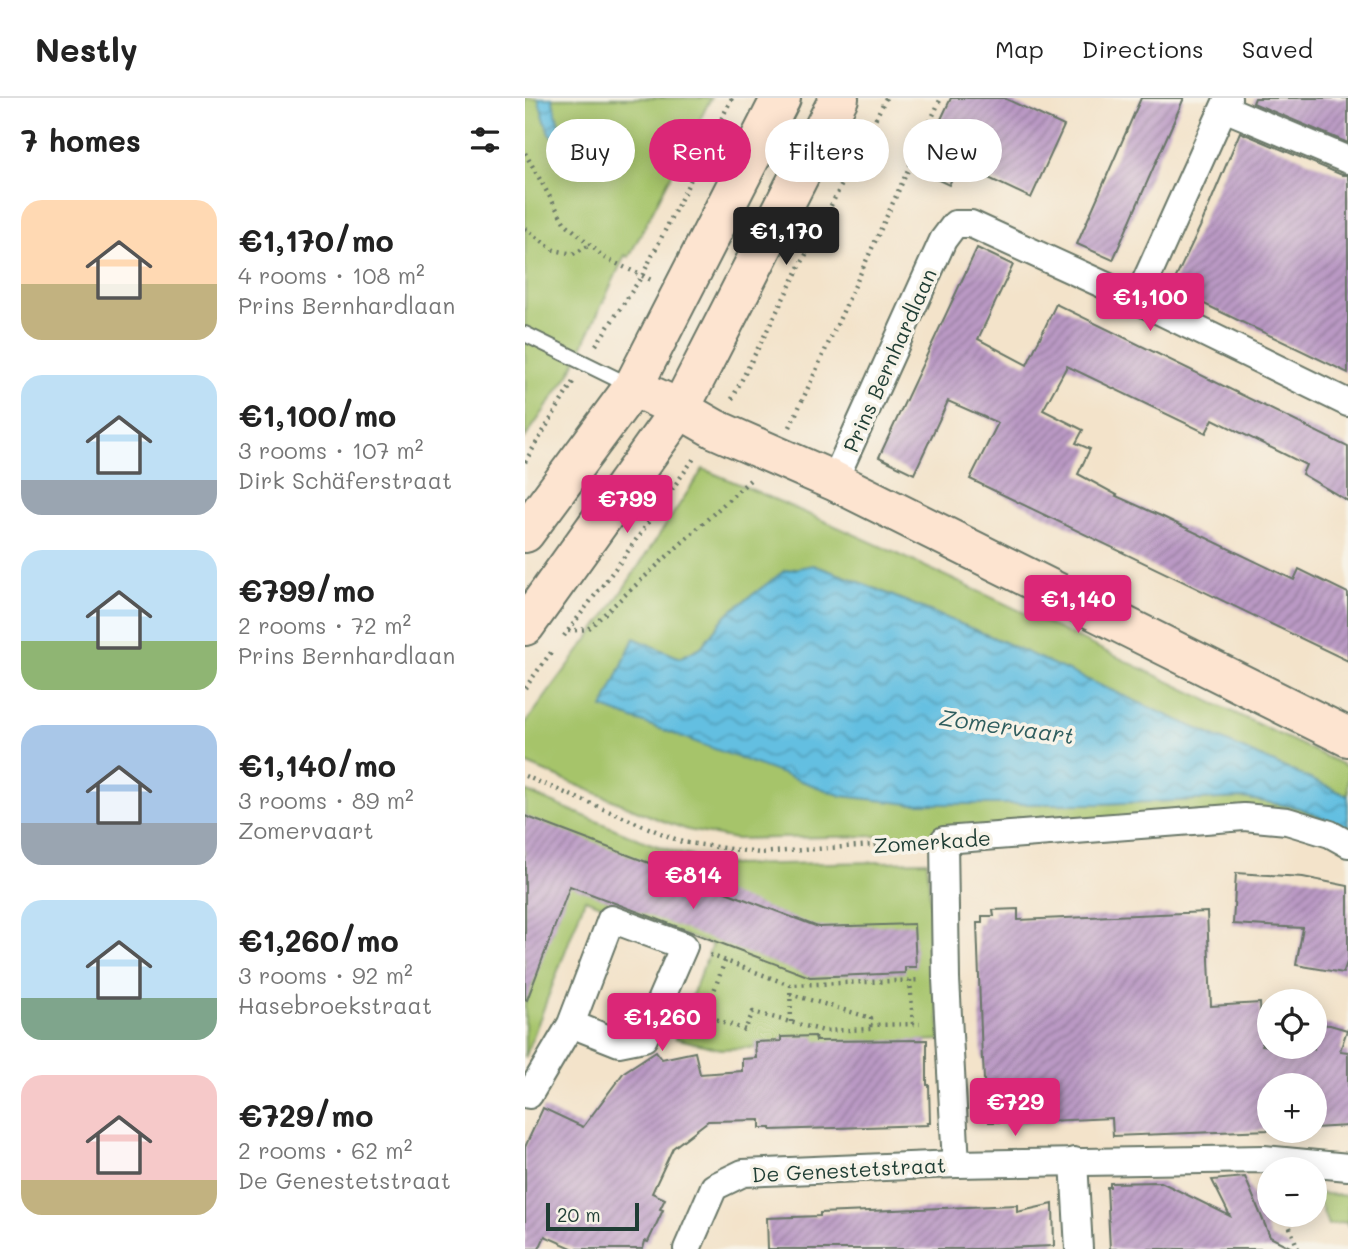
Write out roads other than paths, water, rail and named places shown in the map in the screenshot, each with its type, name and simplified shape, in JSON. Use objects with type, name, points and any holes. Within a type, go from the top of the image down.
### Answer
[{"type":"main road","points":[[525,533],[633,387],[781,98]]},
{"type":"main road","points":[[540,637],[680,409],[839,98]]},
{"type":"main road","points":[[633,387],[715,429],[834,481],[1348,737]]},
{"type":"street","points":[[1348,160],[1226,103],[1137,300],[1348,403]]},
{"type":"street","name":"Prins Bernhardlaan","points":[[834,481],[943,240],[955,224],[971,224],[1137,300]]},
{"type":"street","name":"Zomerkade","points":[[956,1164],[946,979],[944,840],[1244,817],[1287,821],[1330,834],[1348,844]]},
{"type":"street","points":[[526,1098],[571,1024],[611,919],[684,946],[643,1038],[619,1044],[571,1024]]},
{"type":"street","name":"De Genestetstraat","points":[[687,1249],[714,1187],[743,1173],[956,1164],[1264,1158],[1348,1167]]},
{"type":"street","points":[[1075,1161],[1079,1249]]},
{"type":"lane","points":[[525,334],[633,387]]},
{"type":"water","points":[[538,98],[552,98],[558,119],[546,119],[546,124]]},
{"type":"water","name":"Zomervaart","points":[[813,565],[992,637],[1348,796],[1348,828],[1299,808],[1244,798],[1099,804],[910,804],[842,796],[603,708],[634,638],[680,658],[701,647],[727,614],[784,571]]}]
